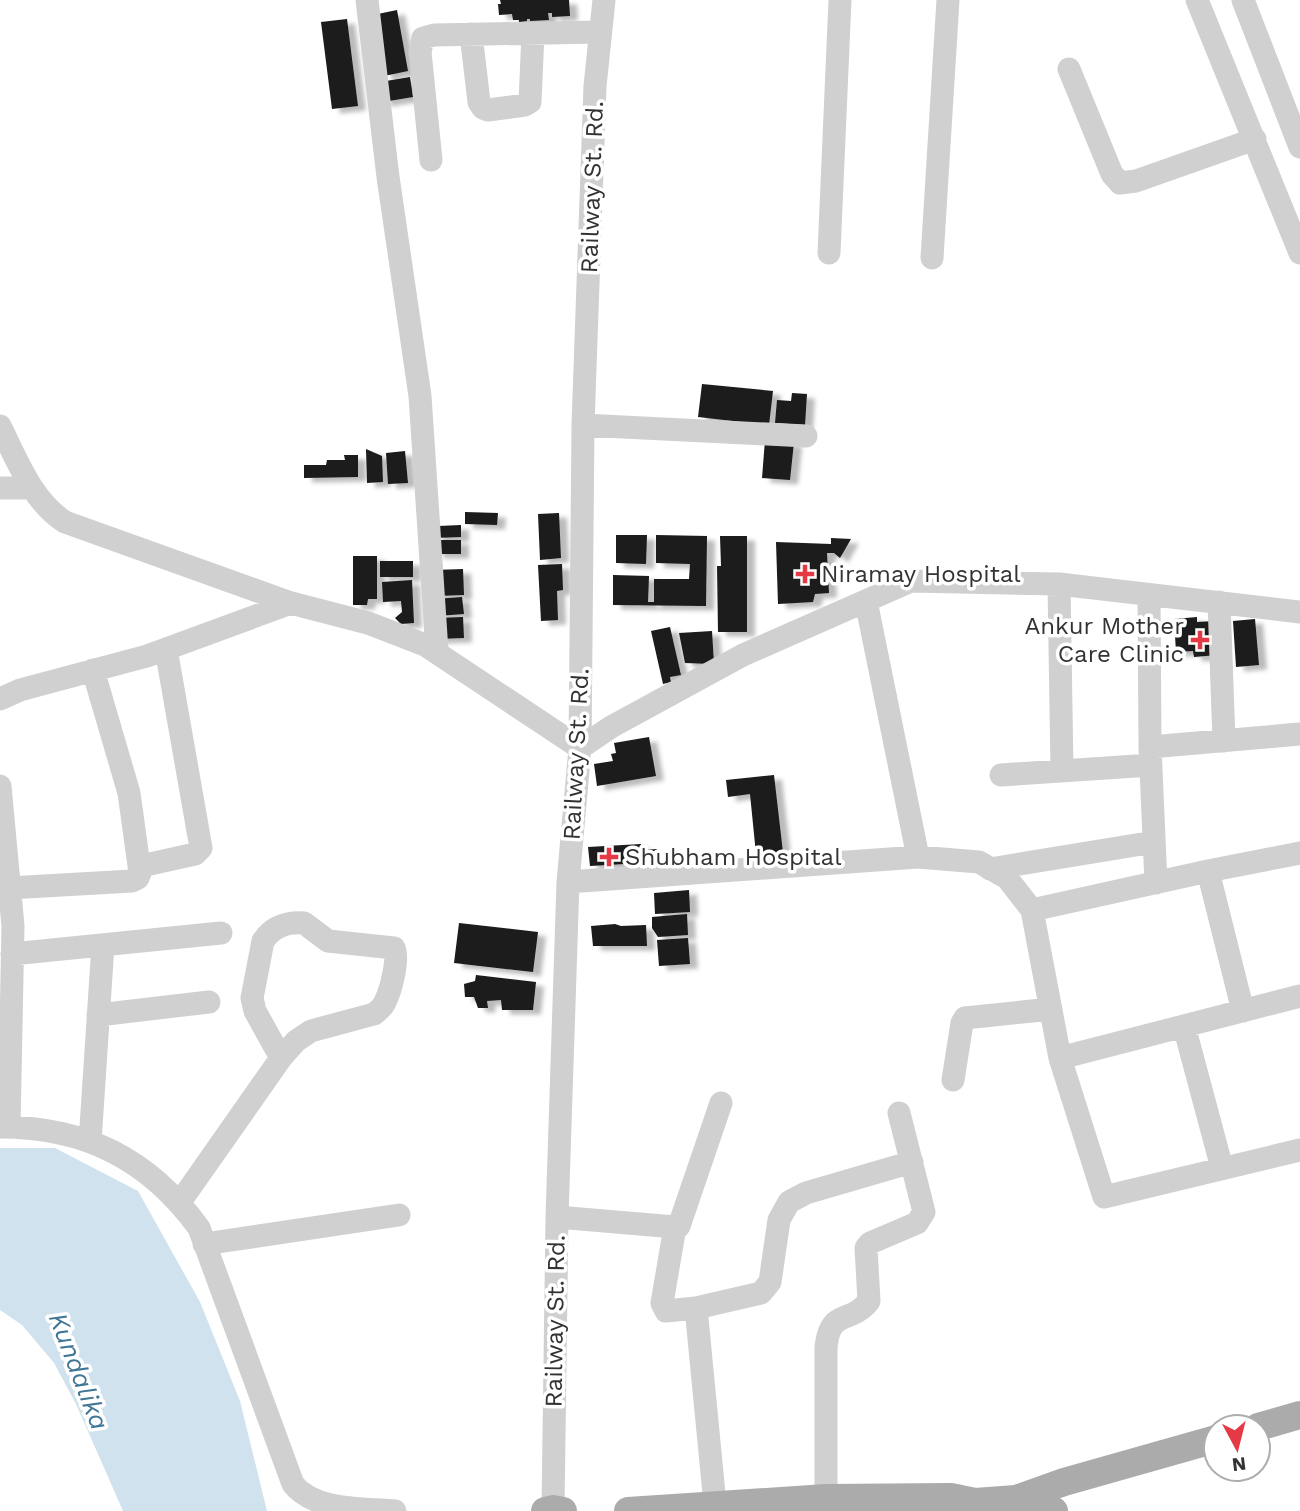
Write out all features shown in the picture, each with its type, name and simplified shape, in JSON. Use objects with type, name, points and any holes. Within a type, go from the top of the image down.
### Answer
[{"type":"main road","points":[[1272,1423],[1300,1415]]},
{"type":"main road","points":[[628,1511],[826,1498],[951,1497],[966,1507],[1016,1499],[1064,1482],[1202,1443]]},
{"type":"main road","points":[[1016,1499],[1054,1511]]},
{"type":"street","points":[[367,0],[388,177],[421,404],[437,652]]},
{"type":"street","name":"Railway St. Rd.","points":[[554,1510],[557,1217],[568,882],[580,748],[583,425],[595,86],[604,0]]},
{"type":"street","points":[[829,253],[840,0]]},
{"type":"street","points":[[932,258],[948,0]]},
{"type":"street","points":[[1197,0],[1300,253]]},
{"type":"street","points":[[1243,0],[1300,147]]},
{"type":"street","points":[[431,160],[421,42],[423,38],[429,35],[599,32]]},
{"type":"street","points":[[471,34],[479,102],[482,108],[488,110],[525,106],[530,102],[533,33]]},
{"type":"street","points":[[1069,69],[1112,174],[1120,183],[1136,181],[1255,139]]},
{"type":"street","points":[[583,425],[806,436]]},
{"type":"street","points":[[0,426],[32,488],[54,515],[65,522],[291,603],[368,623],[437,652],[580,748],[611,727],[743,655],[911,581],[1059,584],[1300,612]]},
{"type":"street","points":[[0,488],[32,488]]},
{"type":"street","points":[[1059,584],[1062,771]]},
{"type":"street","points":[[1149,596],[1150,756],[1156,883]]},
{"type":"street","points":[[866,601],[918,857]]},
{"type":"street","points":[[1219,602],[1224,741]]},
{"type":"street","points":[[0,699],[20,690],[166,649],[291,603]]},
{"type":"street","points":[[141,866],[195,854],[201,848],[166,649]]},
{"type":"street","points":[[9,888],[132,881],[138,878],[141,866],[129,793],[93,670]]},
{"type":"street","points":[[1001,775],[1062,771],[1224,741],[1300,734]]},
{"type":"street","points":[[0,786],[13,926],[4,1127],[50,1132],[90,1142],[141,1167],[180,1202],[198,1228],[293,1484],[299,1492],[316,1502],[395,1511]]},
{"type":"street","points":[[990,869],[1154,842]]},
{"type":"street","points":[[1032,911],[1300,853]]},
{"type":"street","points":[[568,882],[918,857],[979,862],[1007,878],[1032,911],[1060,1058],[1104,1197],[1300,1150]]},
{"type":"street","points":[[1208,871],[1243,1011]]},
{"type":"street","points":[[180,1202],[281,1058],[303,1035],[373,1014],[381,1009],[397,959],[394,948],[328,941],[303,923],[282,925],[268,934],[263,941],[252,998],[255,1011],[281,1058]]},
{"type":"street","points":[[12,954],[221,933]]},
{"type":"street","points":[[90,1142],[103,945]]},
{"type":"street","points":[[1060,1058],[1300,996]]},
{"type":"street","points":[[98,1015],[209,1002]]},
{"type":"street","points":[[953,1080],[965,1018],[1051,1009]]},
{"type":"street","points":[[1184,1026],[1223,1168]]},
{"type":"street","points":[[557,1217],[675,1227],[681,1224],[721,1103]]},
{"type":"street","points":[[826,1498],[826,1347],[829,1327],[836,1321],[860,1311],[869,1301],[866,1248],[870,1243],[917,1223],[922,1218],[923,1205],[899,1113]]},
{"type":"street","points":[[675,1227],[662,1303],[664,1308],[671,1312],[761,1293],[770,1282],[779,1220],[783,1211],[797,1197],[912,1162]]},
{"type":"street","points":[[204,1244],[398,1215]]},
{"type":"street","points":[[696,1308],[715,1504]]},
{"type":"water","name":"Kundalika","points":[[0,1148],[55,1148],[138,1191],[200,1302],[240,1401],[267,1511],[123,1511],[76,1404],[54,1363],[22,1325],[0,1310]]},
{"type":"building","points":[[500,0],[569,0],[570,16],[552,17],[552,13],[548,13],[549,20],[527,19],[519,22],[513,20],[512,14],[499,15]]},
{"type":"building","points":[[397,10],[408,71],[384,76],[373,15]]},
{"type":"building","points":[[347,19],[358,106],[332,109],[321,22]]},
{"type":"building","points":[[410,77],[413,97],[383,102],[380,82]]},
{"type":"building","points":[[702,384],[773,391],[769,425],[698,417]]},
{"type":"building","points":[[792,393],[807,394],[805,425],[775,423],[777,400],[791,401]]},
{"type":"building","points":[[765,440],[794,442],[790,480],[762,478]]},
{"type":"building","points":[[366,449],[382,456],[383,482],[367,483]]},
{"type":"building","points":[[405,451],[408,483],[388,484],[386,453]]},
{"type":"building","points":[[344,455],[358,455],[358,477],[304,478],[304,465],[326,465],[327,460],[345,460]]},
{"type":"building","points":[[465,512],[498,513],[497,525],[465,524]]},
{"type":"building","points":[[559,513],[561,558],[540,560],[538,514]]},
{"type":"building","points":[[461,525],[461,537],[433,538],[438,526]]},
{"type":"building","points":[[616,535],[647,535],[646,564],[616,563]]},
{"type":"building","points":[[656,535],[707,536],[706,606],[613,605],[613,575],[649,576],[648,602],[654,602],[654,579],[689,579],[690,564],[656,563]]},
{"type":"building","points":[[720,536],[747,536],[747,632],[718,632],[717,566],[721,566]]},
{"type":"building","points":[[831,538],[851,539],[840,558],[834,553],[827,553],[829,593],[815,594],[813,602],[778,604],[776,542],[831,544]]},
{"type":"building","points":[[433,540],[461,540],[461,554],[436,554]]},
{"type":"building","points":[[353,556],[377,556],[377,599],[368,599],[367,605],[353,605]]},
{"type":"building","points":[[380,561],[413,561],[413,577],[380,577]]},
{"type":"building","points":[[562,564],[563,590],[557,591],[558,620],[541,621],[538,565]]},
{"type":"building","points":[[463,569],[464,595],[435,596],[434,570]]},
{"type":"building","points":[[412,580],[414,623],[401,624],[395,618],[402,612],[401,601],[383,602],[382,582]]},
{"type":"building","points":[[462,597],[464,614],[437,616],[435,599]]},
{"type":"building","points":[[463,617],[464,638],[437,639],[437,618]]},
{"type":"building","points":[[1197,617],[1197,622],[1214,621],[1217,655],[1194,657],[1193,651],[1176,652],[1174,619]]},
{"type":"building","points":[[1255,619],[1259,665],[1236,667],[1233,621]]},
{"type":"building","points":[[670,627],[681,675],[670,677],[671,682],[663,684],[651,631]]},
{"type":"building","points":[[712,631],[714,664],[685,663],[679,633]]},
{"type":"building","points":[[649,737],[656,776],[597,786],[594,764],[613,761],[611,754],[616,753],[614,743]]},
{"type":"building","points":[[774,775],[784,861],[757,864],[750,794],[728,797],[726,780]]},
{"type":"building","points":[[641,844],[641,850],[657,849],[658,862],[590,866],[588,847]]},
{"type":"building","points":[[689,890],[690,912],[655,914],[654,893]]},
{"type":"building","points":[[687,914],[688,935],[658,937],[652,928],[652,917]]},
{"type":"building","points":[[459,923],[538,932],[533,972],[454,963]]},
{"type":"building","points":[[646,925],[647,946],[593,946],[591,926]]},
{"type":"building","points":[[688,938],[690,964],[659,966],[657,940]]},
{"type":"building","points":[[476,975],[536,982],[533,1010],[502,1010],[501,1000],[487,1001],[488,1008],[478,1008],[474,997],[465,997],[464,984],[475,981]]},
{"type":"place","name":"Niramay Hospital","points":[[805,574]]},
{"type":"place","name":"Ankur Mother Care Clinic","points":[[1200,640]]},
{"type":"place","name":"Shubham Hospital","points":[[609,857]]}]
